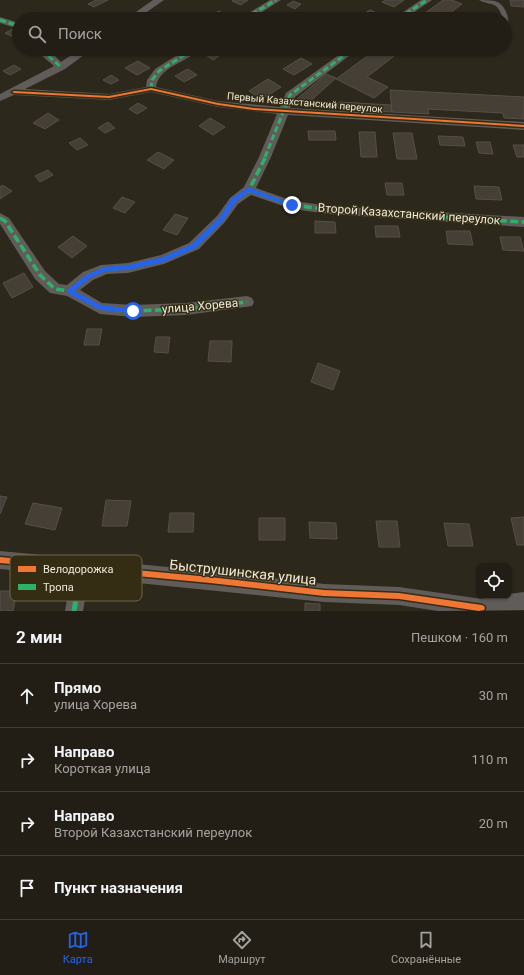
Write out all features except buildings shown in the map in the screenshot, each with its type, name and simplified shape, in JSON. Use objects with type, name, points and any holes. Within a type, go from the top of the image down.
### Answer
[{"type":"street","points":[[141,12],[159,0]]},
{"type":"street","points":[[256,12],[276,0]]},
{"type":"street","points":[[408,12],[426,0]]},
{"type":"street","points":[[0,20],[12,24]]},
{"type":"street","points":[[48,56],[61,67]]},
{"type":"street","points":[[0,98],[61,67],[77,56]]},
{"type":"street","points":[[151,89],[152,80],[159,71],[183,56]]},
{"type":"street","points":[[70,291],[88,276],[106,269],[128,268],[164,259],[194,246],[221,219],[234,201],[249,190],[265,156],[290,95],[343,56]]},
{"type":"street","name":"Первый Казахстанский переулок","points":[[14,92],[109,97],[151,89],[218,104],[283,112],[524,126]]},
{"type":"street","name":"Второй Казахстанский переулок","points":[[249,190],[292,205],[330,210],[524,222]]},
{"type":"street","name":"улица Хорева","points":[[0,218],[5,221],[40,275],[55,289],[70,291],[100,308],[133,311],[186,310],[247,302]]},
{"type":"street","name":"Быструшинская улица","points":[[0,560],[10,561]]},
{"type":"street","name":"Быструшинская улица","points":[[142,574],[324,593],[399,596],[480,610],[524,600]]},
{"type":"street","points":[[74,611],[76,601]]},
{"type":"lane","points":[[481,0],[491,0],[498,3],[503,12]]},
{"type":"marked path","points":[[256,12],[276,0]]},
{"type":"marked path","points":[[409,12],[427,0]]},
{"type":"marked path","points":[[0,20],[12,24]]},
{"type":"marked path","points":[[48,56],[61,67]]},
{"type":"marked path","points":[[151,89],[152,80],[159,71],[183,56]]},
{"type":"marked path","points":[[70,291],[88,276],[106,269],[128,268],[164,259],[194,246],[221,219],[234,201],[249,190],[265,157],[290,95],[343,56]]},
{"type":"marked path","points":[[249,190],[292,205],[330,210],[524,222]]},
{"type":"marked path","points":[[0,218],[5,221],[40,275],[55,289],[70,291],[100,308],[133,311],[186,309],[247,302]]},
{"type":"marked path","points":[[74,611],[76,601]]},
{"type":"cycle path","points":[[14,92],[109,97],[151,89],[218,104],[254,109],[524,126]]},
{"type":"cycle path","points":[[0,560],[10,561]]},
{"type":"cycle path","points":[[142,574],[324,593],[399,596],[482,608]]},
{"type":"route","points":[[133,311],[100,308],[70,291],[88,276],[106,269],[128,268],[164,259],[194,246],[221,219],[234,201],[249,190],[292,205]]}]
